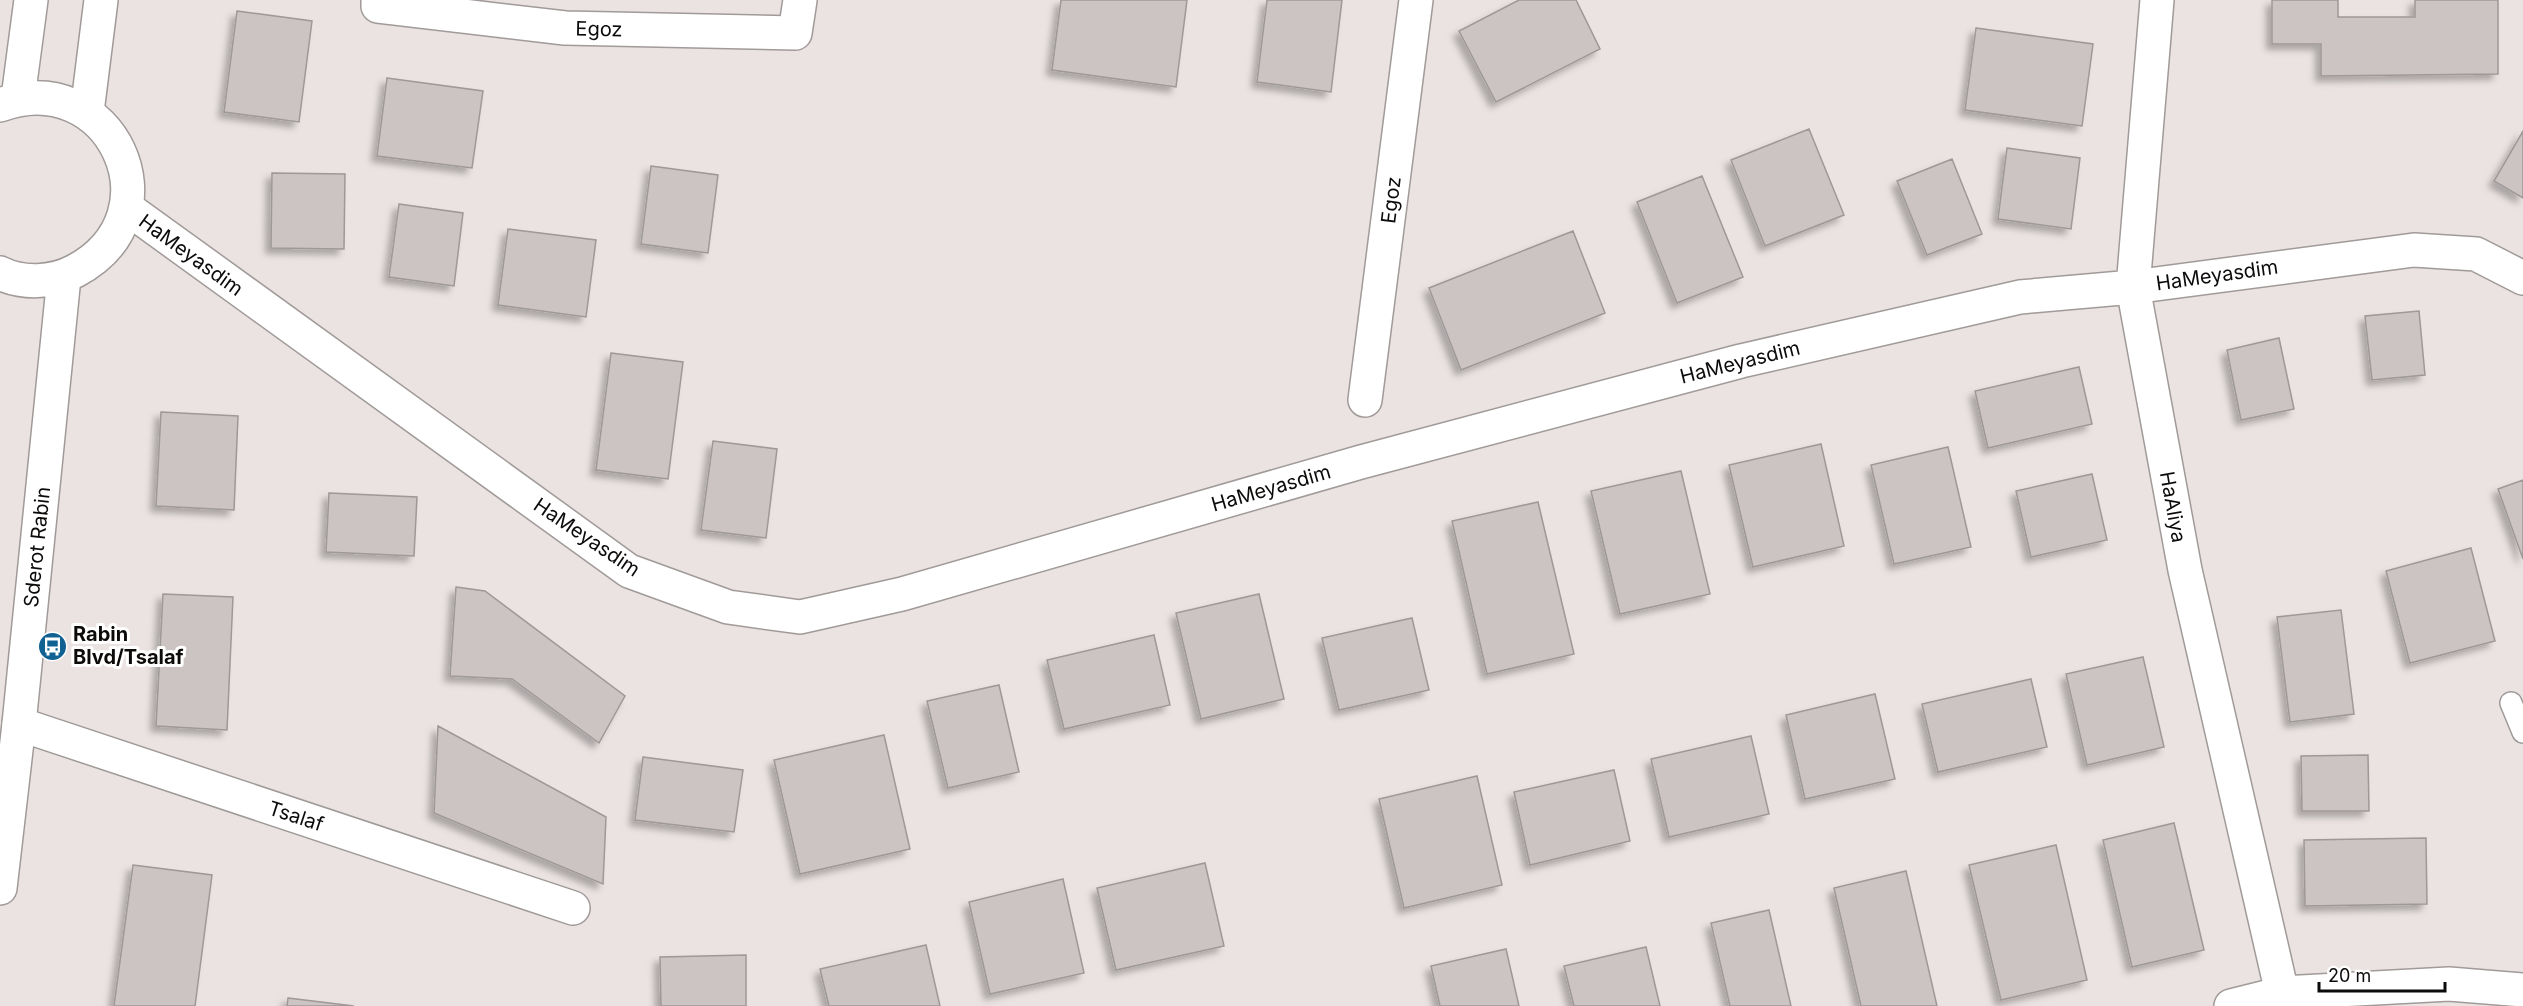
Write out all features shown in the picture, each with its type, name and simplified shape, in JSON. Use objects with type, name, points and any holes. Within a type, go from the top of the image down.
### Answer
[{"type":"street","points":[[0,273],[33,281],[64,277],[92,262],[107,246],[114,238],[127,208],[128,177],[118,146],[87,112],[58,99],[9,101],[31,0]]},
{"type":"street","points":[[87,112],[101,0]]},
{"type":"street","name":"Egoz","points":[[378,0],[378,6],[565,28],[795,33],[800,0]]},
{"type":"street","name":"Egoz","points":[[1365,400],[1416,0]]},
{"type":"street","name":"HaAliya","points":[[2157,0],[2133,287],[2185,570],[2284,1000]]},
{"type":"street","name":"HaMeyasdim","points":[[127,208],[629,571],[728,607],[800,617],[902,594],[1361,462],[1742,361],[2020,297],[2133,287],[2414,249],[2476,254],[2523,278]]},
{"type":"street","name":"Sderot Rabin","points":[[0,888],[20,724],[64,277]]},
{"type":"street","name":"Tsalaf","points":[[20,724],[573,908]]},
{"type":"street","points":[[2231,1006],[2449,984],[2523,990]]},
{"type":"lane","points":[[2511,703],[2523,732]]},
{"type":"building","points":[[1061,0],[1187,0],[1176,87],[1052,70]]},
{"type":"building","points":[[1267,0],[1342,0],[1331,92],[1257,82]]},
{"type":"building","points":[[1519,0],[1576,0],[1600,49],[1496,102],[1459,31]]},
{"type":"building","points":[[2272,0],[2338,0],[2338,17],[2415,17],[2415,0],[2498,0],[2498,74],[2321,76],[2321,44],[2272,44]]},
{"type":"building","points":[[237,11],[312,21],[299,122],[224,112]]},
{"type":"building","points":[[1976,28],[2093,44],[2082,126],[1965,110]]},
{"type":"building","points":[[387,78],[483,91],[472,168],[377,156]]},
{"type":"building","points":[[1809,129],[1844,215],[1765,246],[1731,160]]},
{"type":"building","points":[[2523,131],[2523,198],[2494,181]]},
{"type":"building","points":[[2007,148],[2080,158],[2071,229],[1998,219]]},
{"type":"building","points":[[1952,159],[1982,234],[1927,255],[1897,181]]},
{"type":"building","points":[[651,166],[718,175],[708,253],[641,244]]},
{"type":"building","points":[[272,173],[345,174],[344,249],[271,248]]},
{"type":"building","points":[[1702,176],[1743,277],[1677,303],[1637,202]]},
{"type":"building","points":[[399,204],[463,213],[454,286],[389,277]]},
{"type":"building","points":[[508,229],[596,240],[586,317],[498,305]]},
{"type":"building","points":[[1573,231],[1605,313],[1461,370],[1429,288]]},
{"type":"building","points":[[2419,311],[2425,375],[2372,380],[2365,316]]},
{"type":"building","points":[[2279,338],[2294,409],[2241,420],[2227,350]]},
{"type":"building","points":[[611,353],[683,362],[668,479],[596,470]]},
{"type":"building","points":[[2079,367],[2092,424],[1988,448],[1975,391]]},
{"type":"building","points":[[161,412],[238,416],[234,510],[156,506]]},
{"type":"building","points":[[713,441],[777,449],[766,538],[701,530]]},
{"type":"building","points":[[1821,444],[1844,546],[1753,567],[1729,465]]},
{"type":"building","points":[[1948,447],[1971,547],[1894,564],[1871,465]]},
{"type":"building","points":[[1681,471],[1710,594],[1620,614],[1591,491]]},
{"type":"building","points":[[2092,474],[2107,540],[2031,557],[2016,491]]},
{"type":"building","points":[[2523,480],[2523,559],[2498,489]]},
{"type":"building","points":[[329,493],[417,497],[414,556],[326,552]]},
{"type":"building","points":[[1538,502],[1574,654],[1487,674],[1452,521]]},
{"type":"building","points":[[2471,548],[2495,641],[2410,663],[2386,571]]},
{"type":"building","points":[[456,587],[485,591],[625,696],[599,743],[512,679],[450,676]]},
{"type":"building","points":[[163,594],[233,597],[227,730],[156,726]]},
{"type":"building","points":[[1259,594],[1284,699],[1201,719],[1176,613]]},
{"type":"building","points":[[2341,610],[2354,714],[2290,722],[2277,617]]},
{"type":"building","points":[[1412,618],[1429,690],[1339,710],[1322,638]]},
{"type":"building","points":[[1154,635],[1170,705],[1064,729],[1047,660]]},
{"type":"building","points":[[2143,657],[2164,747],[2087,765],[2066,674]]},
{"type":"building","points":[[2031,679],[2047,747],[1938,772],[1922,704]]},
{"type":"building","points":[[999,685],[1019,772],[948,788],[927,701]]},
{"type":"building","points":[[1875,694],[1895,779],[1805,799],[1786,715]]},
{"type":"building","points":[[438,726],[606,817],[603,884],[434,813]]},
{"type":"building","points":[[884,735],[910,849],[800,874],[774,760]]},
{"type":"building","points":[[1751,736],[1769,814],[1669,837],[1651,759]]},
{"type":"building","points":[[2368,755],[2369,811],[2302,811],[2301,756]]},
{"type":"building","points":[[643,757],[743,770],[734,832],[635,820]]},
{"type":"building","points":[[1614,770],[1630,841],[1530,865],[1514,792]]},
{"type":"building","points":[[1477,776],[1502,885],[1404,908],[1379,799]]},
{"type":"building","points":[[2174,823],[2204,950],[2132,967],[2103,840]]},
{"type":"building","points":[[2426,838],[2427,904],[2305,906],[2304,840]]},
{"type":"building","points":[[2056,845],[2087,980],[2001,1000],[1969,865]]},
{"type":"building","points":[[1205,863],[1224,946],[1116,970],[1097,888]]},
{"type":"building","points":[[133,865],[212,875],[195,1006],[114,1006]]},
{"type":"building","points":[[1906,871],[1937,1006],[1861,1006],[1834,888]]},
{"type":"building","points":[[1063,879],[1084,973],[990,994],[969,902]]},
{"type":"building","points":[[1769,910],[1791,1006],[1730,1006],[1711,923]]},
{"type":"building","points":[[926,945],[940,1006],[829,1006],[820,969]]},
{"type":"building","points":[[1646,947],[1660,1006],[1574,1006],[1564,966]]},
{"type":"building","points":[[1506,949],[1519,1006],[1440,1006],[1431,966]]},
{"type":"building","points":[[746,955],[746,1006],[661,1006],[660,957]]},
{"type":"building","points":[[288,998],[354,1006],[287,1006]]},
{"type":"place","name":"Rabin Blvd/Tsalaf","points":[[52,646]]}]
